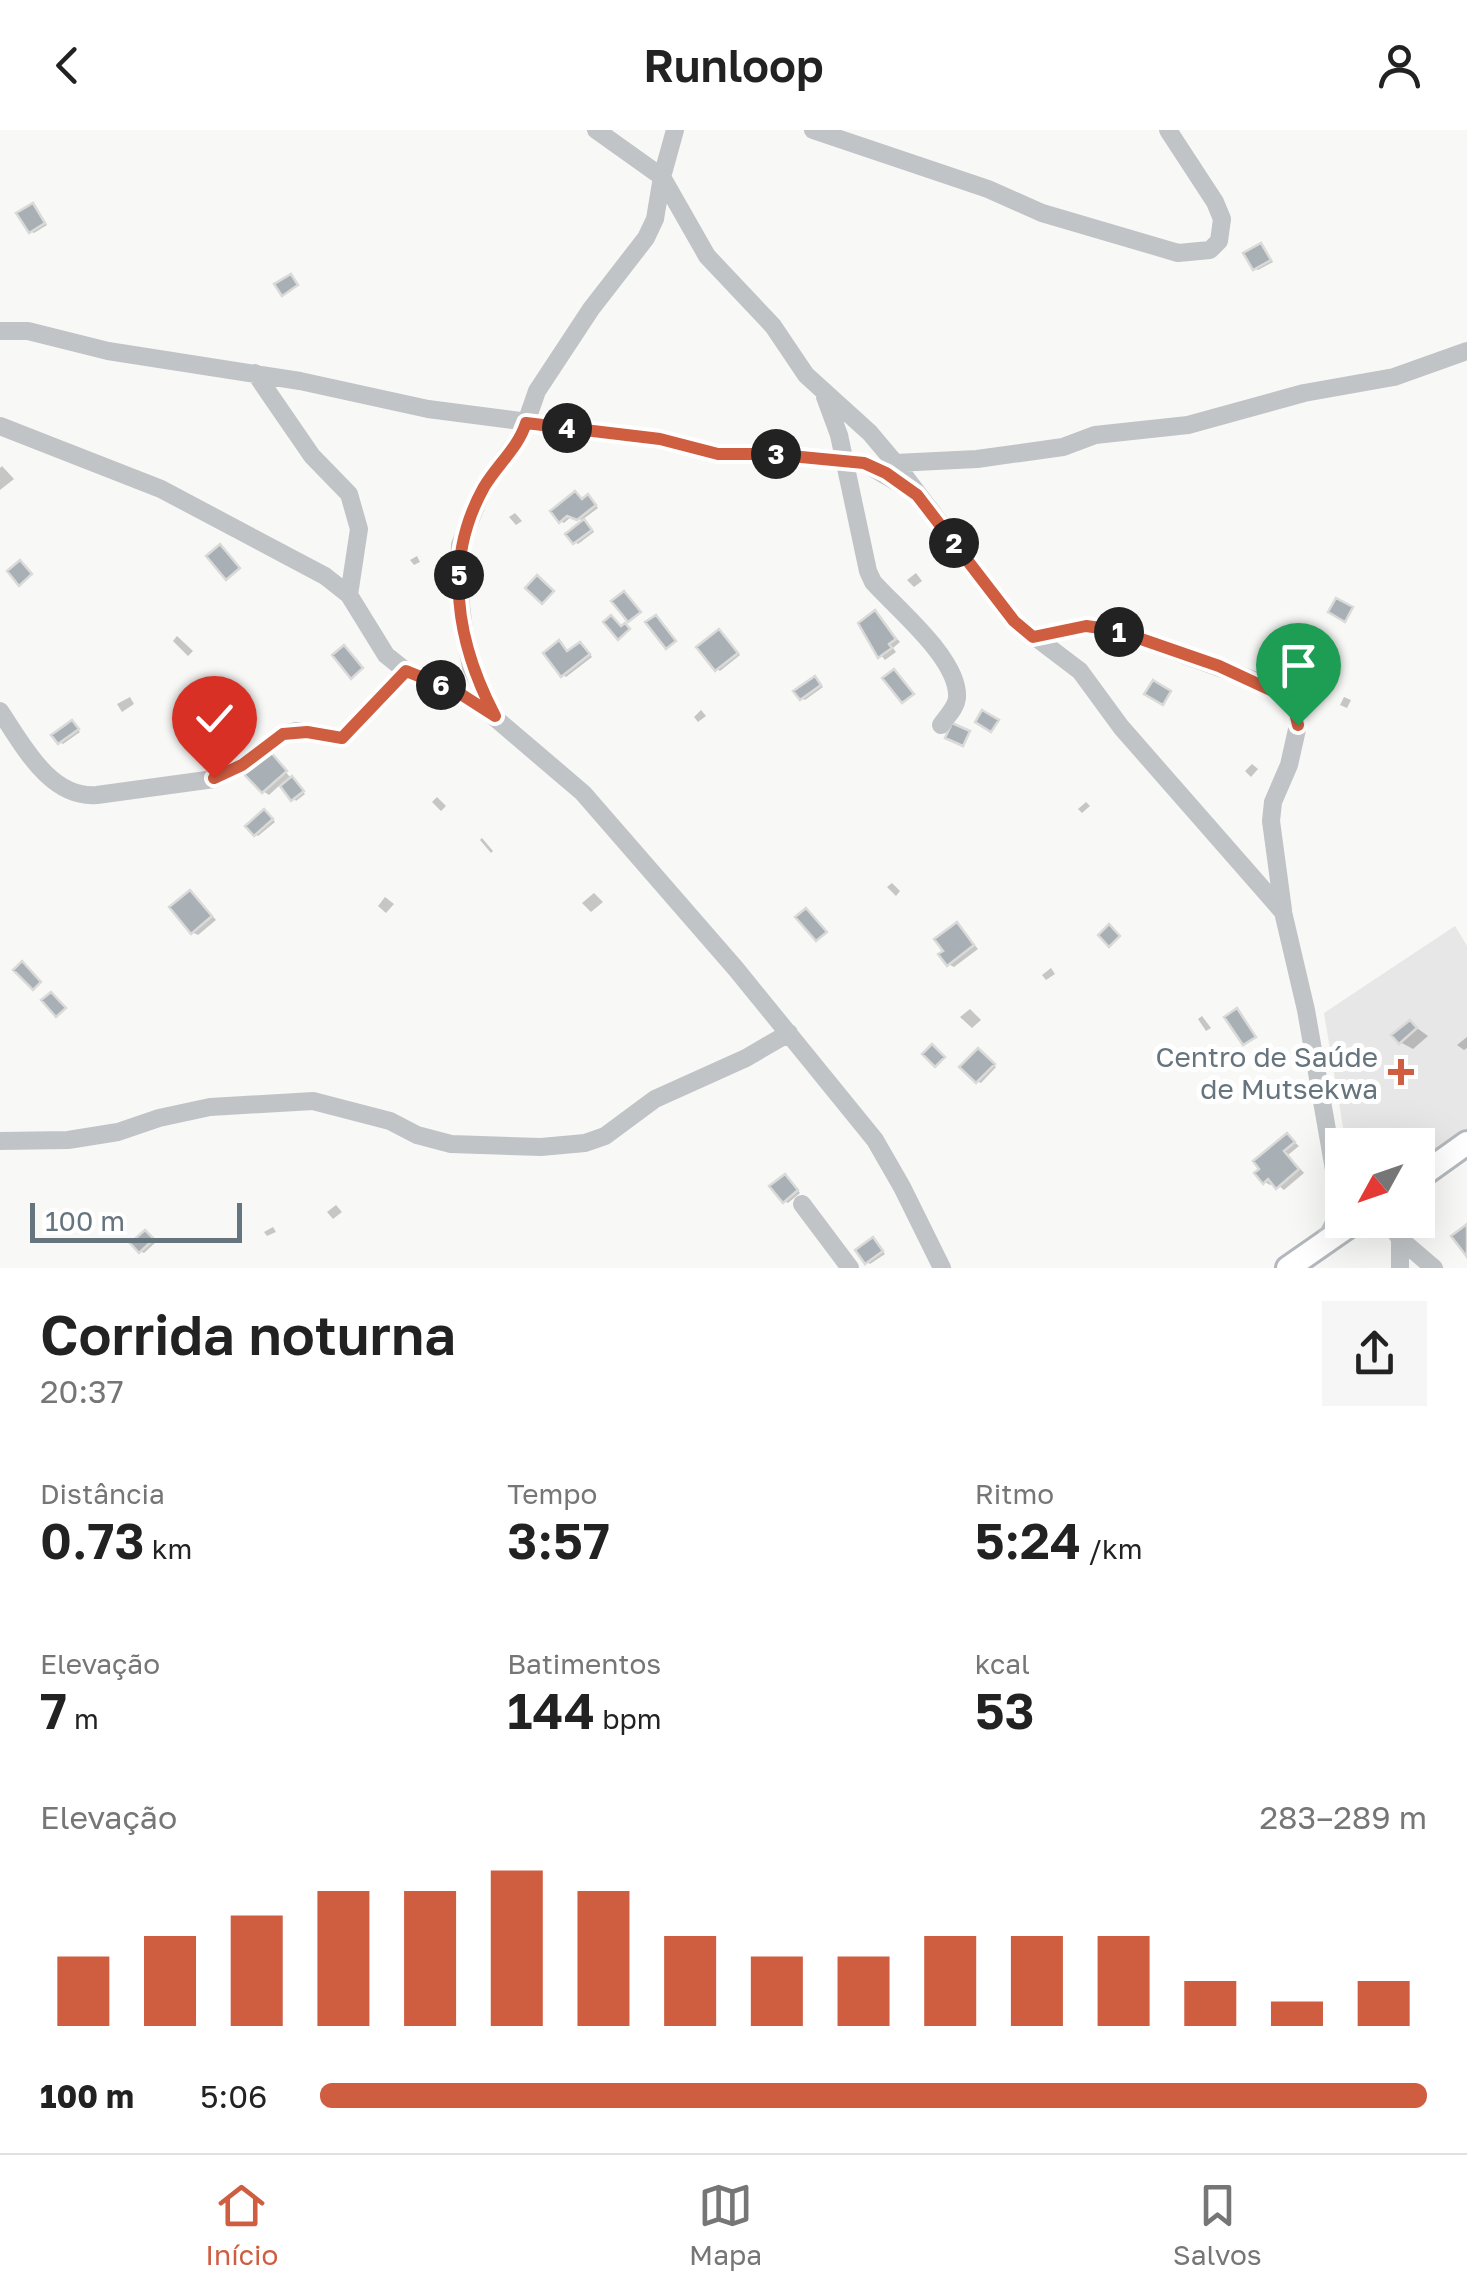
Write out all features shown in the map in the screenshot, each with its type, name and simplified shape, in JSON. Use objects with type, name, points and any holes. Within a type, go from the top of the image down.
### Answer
[{"type":"street","points":[[596,130],[662,177],[707,256],[772,326],[806,375],[870,434],[1014,621],[1080,671],[1146,758],[1283,912]]},
{"type":"street","points":[[495,716],[471,667],[459,588],[460,545],[485,484],[522,434],[537,391],[656,219],[674,130]]},
{"type":"street","points":[[814,130],[988,189],[1042,212],[1178,253],[1210,250],[1218,241],[1222,219],[1216,202],[1168,130]]},
{"type":"street","points":[[0,331],[28,331],[108,350],[255,373],[428,409],[660,439],[718,454],[770,454],[864,463],[917,495]]},
{"type":"street","points":[[895,464],[978,460],[1063,447],[1095,436],[1188,425],[1304,393],[1394,377],[1467,351]]},
{"type":"street","points":[[255,373],[312,456],[349,494],[358,530],[350,595]]},
{"type":"street","points":[[823,392],[845,461],[873,582],[946,661],[956,680],[957,702],[941,725]]},
{"type":"street","points":[[0,426],[161,489],[325,576],[350,595],[386,655],[406,671],[456,691],[495,716],[583,793],[790,1034],[874,1140],[902,1186],[942,1268]]},
{"type":"street","points":[[1033,637],[1086,626],[1115,630],[1219,666],[1292,700],[1298,725],[1271,821],[1283,912],[1330,1128]]},
{"type":"street","points":[[0,711],[63,790],[82,796],[96,795],[214,778],[242,765],[283,734],[296,731],[342,738],[406,671]]},
{"type":"street","points":[[0,1141],[68,1140],[118,1132],[197,1109],[313,1100],[390,1121],[417,1135],[451,1144],[541,1147],[586,1143],[605,1136],[650,1102],[790,1034]]},
{"type":"street","points":[[1435,1166],[1467,1143]]},
{"type":"street","points":[[802,1204],[850,1268]]},
{"type":"street","points":[[1288,1268],[1326,1238]]},
{"type":"street","points":[[1400,1239],[1400,1268]]},
{"type":"street","points":[[1400,1239],[1434,1268]]},
{"type":"shaded area","name":"Centro de Saúde de Mutsekwa","points":[[1455,926],[1467,946],[1467,1131],[1435,1153],[1435,1128],[1343,1128],[1324,1013]]},
{"type":"building","points":[[33,203],[45,223],[29,233],[16,213]]},
{"type":"building","points":[[1261,243],[1271,260],[1253,270],[1243,253]]},
{"type":"building","points":[[291,274],[298,285],[282,296],[274,284]]},
{"type":"building","points":[[575,491],[582,499],[588,494],[596,505],[577,520],[567,516],[559,523],[550,511]]},
{"type":"building","points":[[584,519],[592,530],[573,544],[565,534]]},
{"type":"building","points":[[220,544],[240,568],[226,580],[206,556]]},
{"type":"building","points":[[20,560],[32,574],[19,586],[7,571]]},
{"type":"building","points":[[537,575],[554,591],[542,604],[525,588]]},
{"type":"building","points":[[624,591],[641,612],[628,622],[611,601]]},
{"type":"building","points":[[1336,598],[1353,607],[1345,622],[1328,612]]},
{"type":"building","points":[[875,610],[896,639],[889,644],[892,648],[878,658],[858,623]]},
{"type":"building","points":[[611,615],[630,629],[618,640],[603,622]]},
{"type":"building","points":[[656,615],[676,641],[666,649],[645,622]]},
{"type":"building","points":[[719,629],[738,653],[715,671],[696,647]]},
{"type":"building","points":[[559,640],[567,651],[580,642],[590,654],[561,677],[543,653]]},
{"type":"building","points":[[344,645],[363,668],[351,679],[332,655]]},
{"type":"building","points":[[1307,666],[1323,672],[1316,691],[1300,685]]},
{"type":"building","points":[[894,669],[914,694],[902,703],[882,678]]},
{"type":"building","points":[[815,676],[821,685],[800,700],[793,691]]},
{"type":"building","points":[[1153,680],[1171,691],[1163,705],[1144,694]]},
{"type":"building","points":[[982,710],[999,720],[991,732],[975,722]]},
{"type":"building","points":[[72,720],[79,729],[58,744],[51,735]]},
{"type":"building","points":[[952,723],[970,731],[963,746],[945,738]]},
{"type":"building","points":[[268,749],[287,771],[262,793],[242,772]]},
{"type":"building","points":[[292,776],[304,791],[291,801],[280,786]]},
{"type":"building","points":[[264,809],[273,819],[254,836],[245,826]]},
{"type":"building","points":[[190,890],[212,916],[191,934],[169,907]]},
{"type":"building","points":[[806,908],[827,932],[816,941],[795,917]]},
{"type":"building","points":[[957,922],[974,945],[947,966],[934,939]]},
{"type":"building","points":[[1109,924],[1120,936],[1109,947],[1098,935]]},
{"type":"building","points":[[22,961],[41,982],[33,990],[13,970]]},
{"type":"building","points":[[51,992],[66,1008],[56,1017],[41,1000]]},
{"type":"building","points":[[1237,1008],[1256,1037],[1243,1045],[1224,1017]]},
{"type":"building","points":[[1410,1020],[1417,1028],[1399,1044],[1391,1035]]},
{"type":"building","points":[[932,1044],[945,1057],[935,1067],[922,1054]]},
{"type":"building","points":[[978,1048],[995,1064],[976,1083],[959,1067]]},
{"type":"building","points":[[1287,1133],[1295,1142],[1284,1151],[1299,1169],[1276,1189],[1268,1179],[1263,1184],[1254,1173],[1259,1169],[1253,1161]]},
{"type":"building","points":[[785,1174],[798,1190],[783,1203],[769,1186]]},
{"type":"building","points":[[1467,1224],[1467,1257],[1451,1236]]},
{"type":"building","points":[[145,1230],[154,1239],[139,1253],[130,1243]]},
{"type":"building","points":[[873,1237],[883,1251],[865,1264],[855,1250]]},
{"type":"place","name":"Centro de Saúde de Mutsekwa","points":[[1401,1072]]},
{"type":"route","points":[[214,778],[242,765],[283,734],[296,731],[342,738],[406,671],[474,700],[495,716],[471,667],[459,588],[460,545],[485,484],[505,460],[526,423],[660,439],[718,454],[770,454],[864,463],[917,495],[1014,621],[1033,637],[1086,626],[1115,630],[1256,681],[1292,700],[1298,725]]}]
